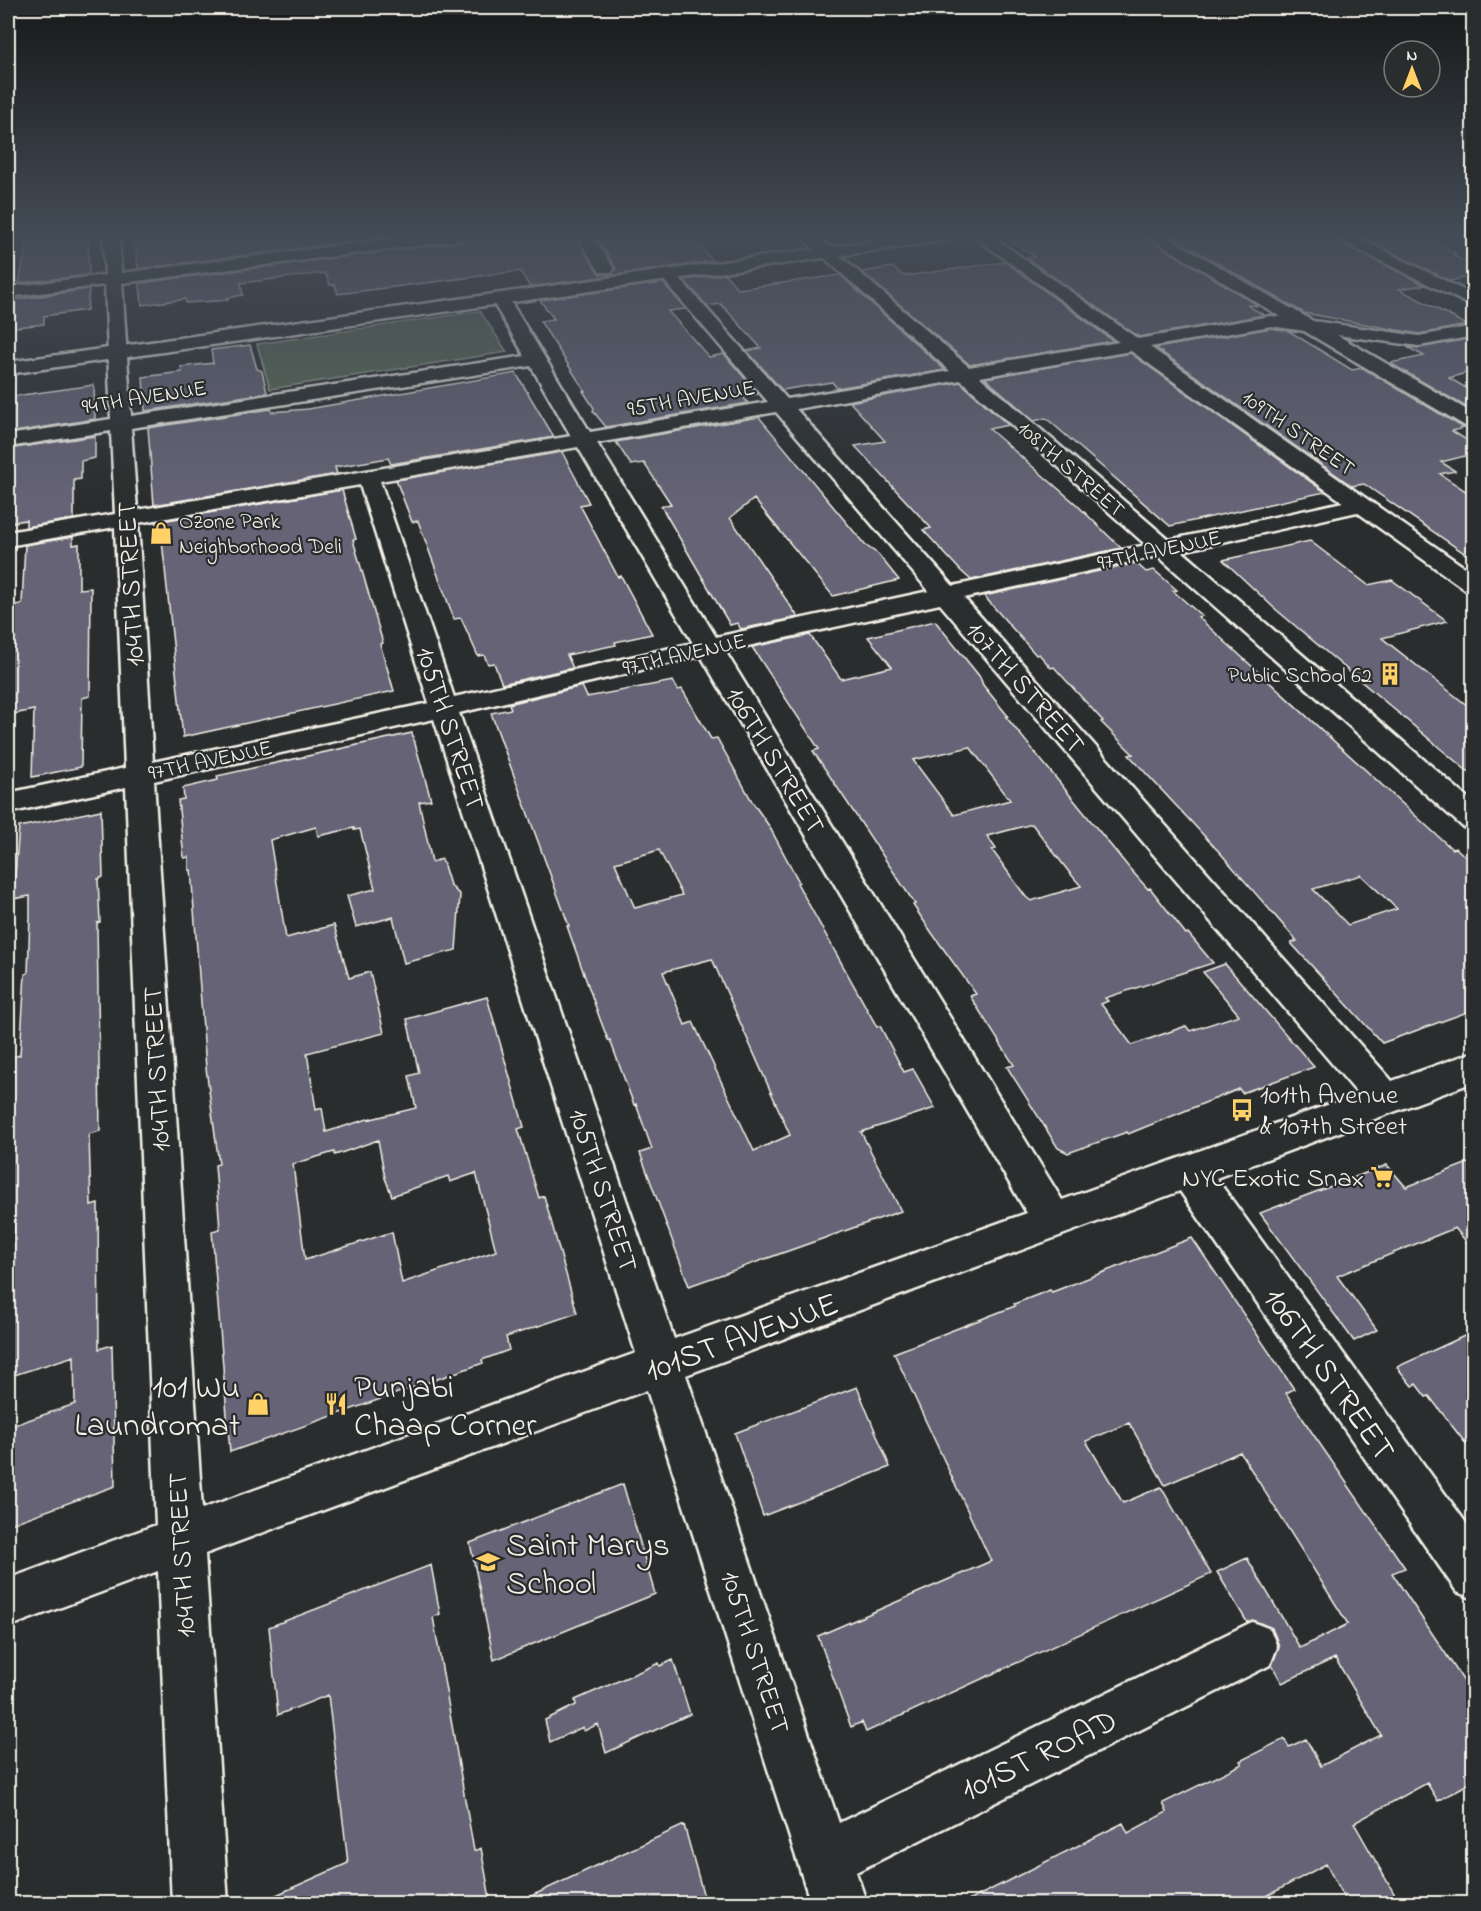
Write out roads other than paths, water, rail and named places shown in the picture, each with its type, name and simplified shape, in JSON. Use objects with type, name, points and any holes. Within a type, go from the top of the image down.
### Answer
[{"type":"street","name":"104TH STREET","points":[[115,324],[200,1904]]},
{"type":"street","points":[[8,368],[116,344],[245,324]]},
{"type":"street","points":[[8,351],[116,344],[285,324]]},
{"type":"street","name":"106TH STREET","points":[[515,324],[1053,1221]]},
{"type":"street","name":"107TH STREET","points":[[711,324],[1385,1099]]},
{"type":"street","name":"108TH STREET","points":[[908,324],[1473,820]]},
{"type":"street","name":"109TH STREET","points":[[1105,324],[1473,585]]},
{"type":"street","name":"95TH AVENUE","points":[[8,538],[1252,324]]},
{"type":"street","points":[[1304,324],[1473,423]]},
{"type":"street","name":"95TH AVENUE","points":[[1305,324],[1419,341]]},
{"type":"street","name":"95TH AVENUE","points":[[1358,355],[1473,331]]},
{"type":"street","name":"94TH AVENUE","points":[[8,441],[536,360]]},
{"type":"street","name":"105TH STREET","points":[[368,477],[832,1881]]},
{"type":"street","name":"97TH AVENUE","points":[[8,804],[445,708],[708,647],[1361,505]]},
{"type":"street","name":"101ST AVENUE","points":[[8,1603],[1473,1067]]},
{"type":"street","name":"106TH STREET","points":[[1188,1171],[1473,1575]]},
{"type":"street","name":"101ST ROAD","points":[[832,1881],[1251,1647]]},
{"type":"place","name":"Ozone Park Neighborhood Deli","points":[[161,533]]},
{"type":"place","name":"Public School 62","points":[[1390,674]]},
{"type":"place","name":"101th Avenue & 107th Street","points":[[1242,1110]]},
{"type":"place","name":"NYC Exotic Snax","points":[[1382,1177]]},
{"type":"place","name":"101 Wu Laundromat","points":[[258,1404]]},
{"type":"place","name":"Punjabi Chaap Corner","points":[[336,1404]]},
{"type":"place","name":"Saint Marys School","points":[[488,1562]]}]
